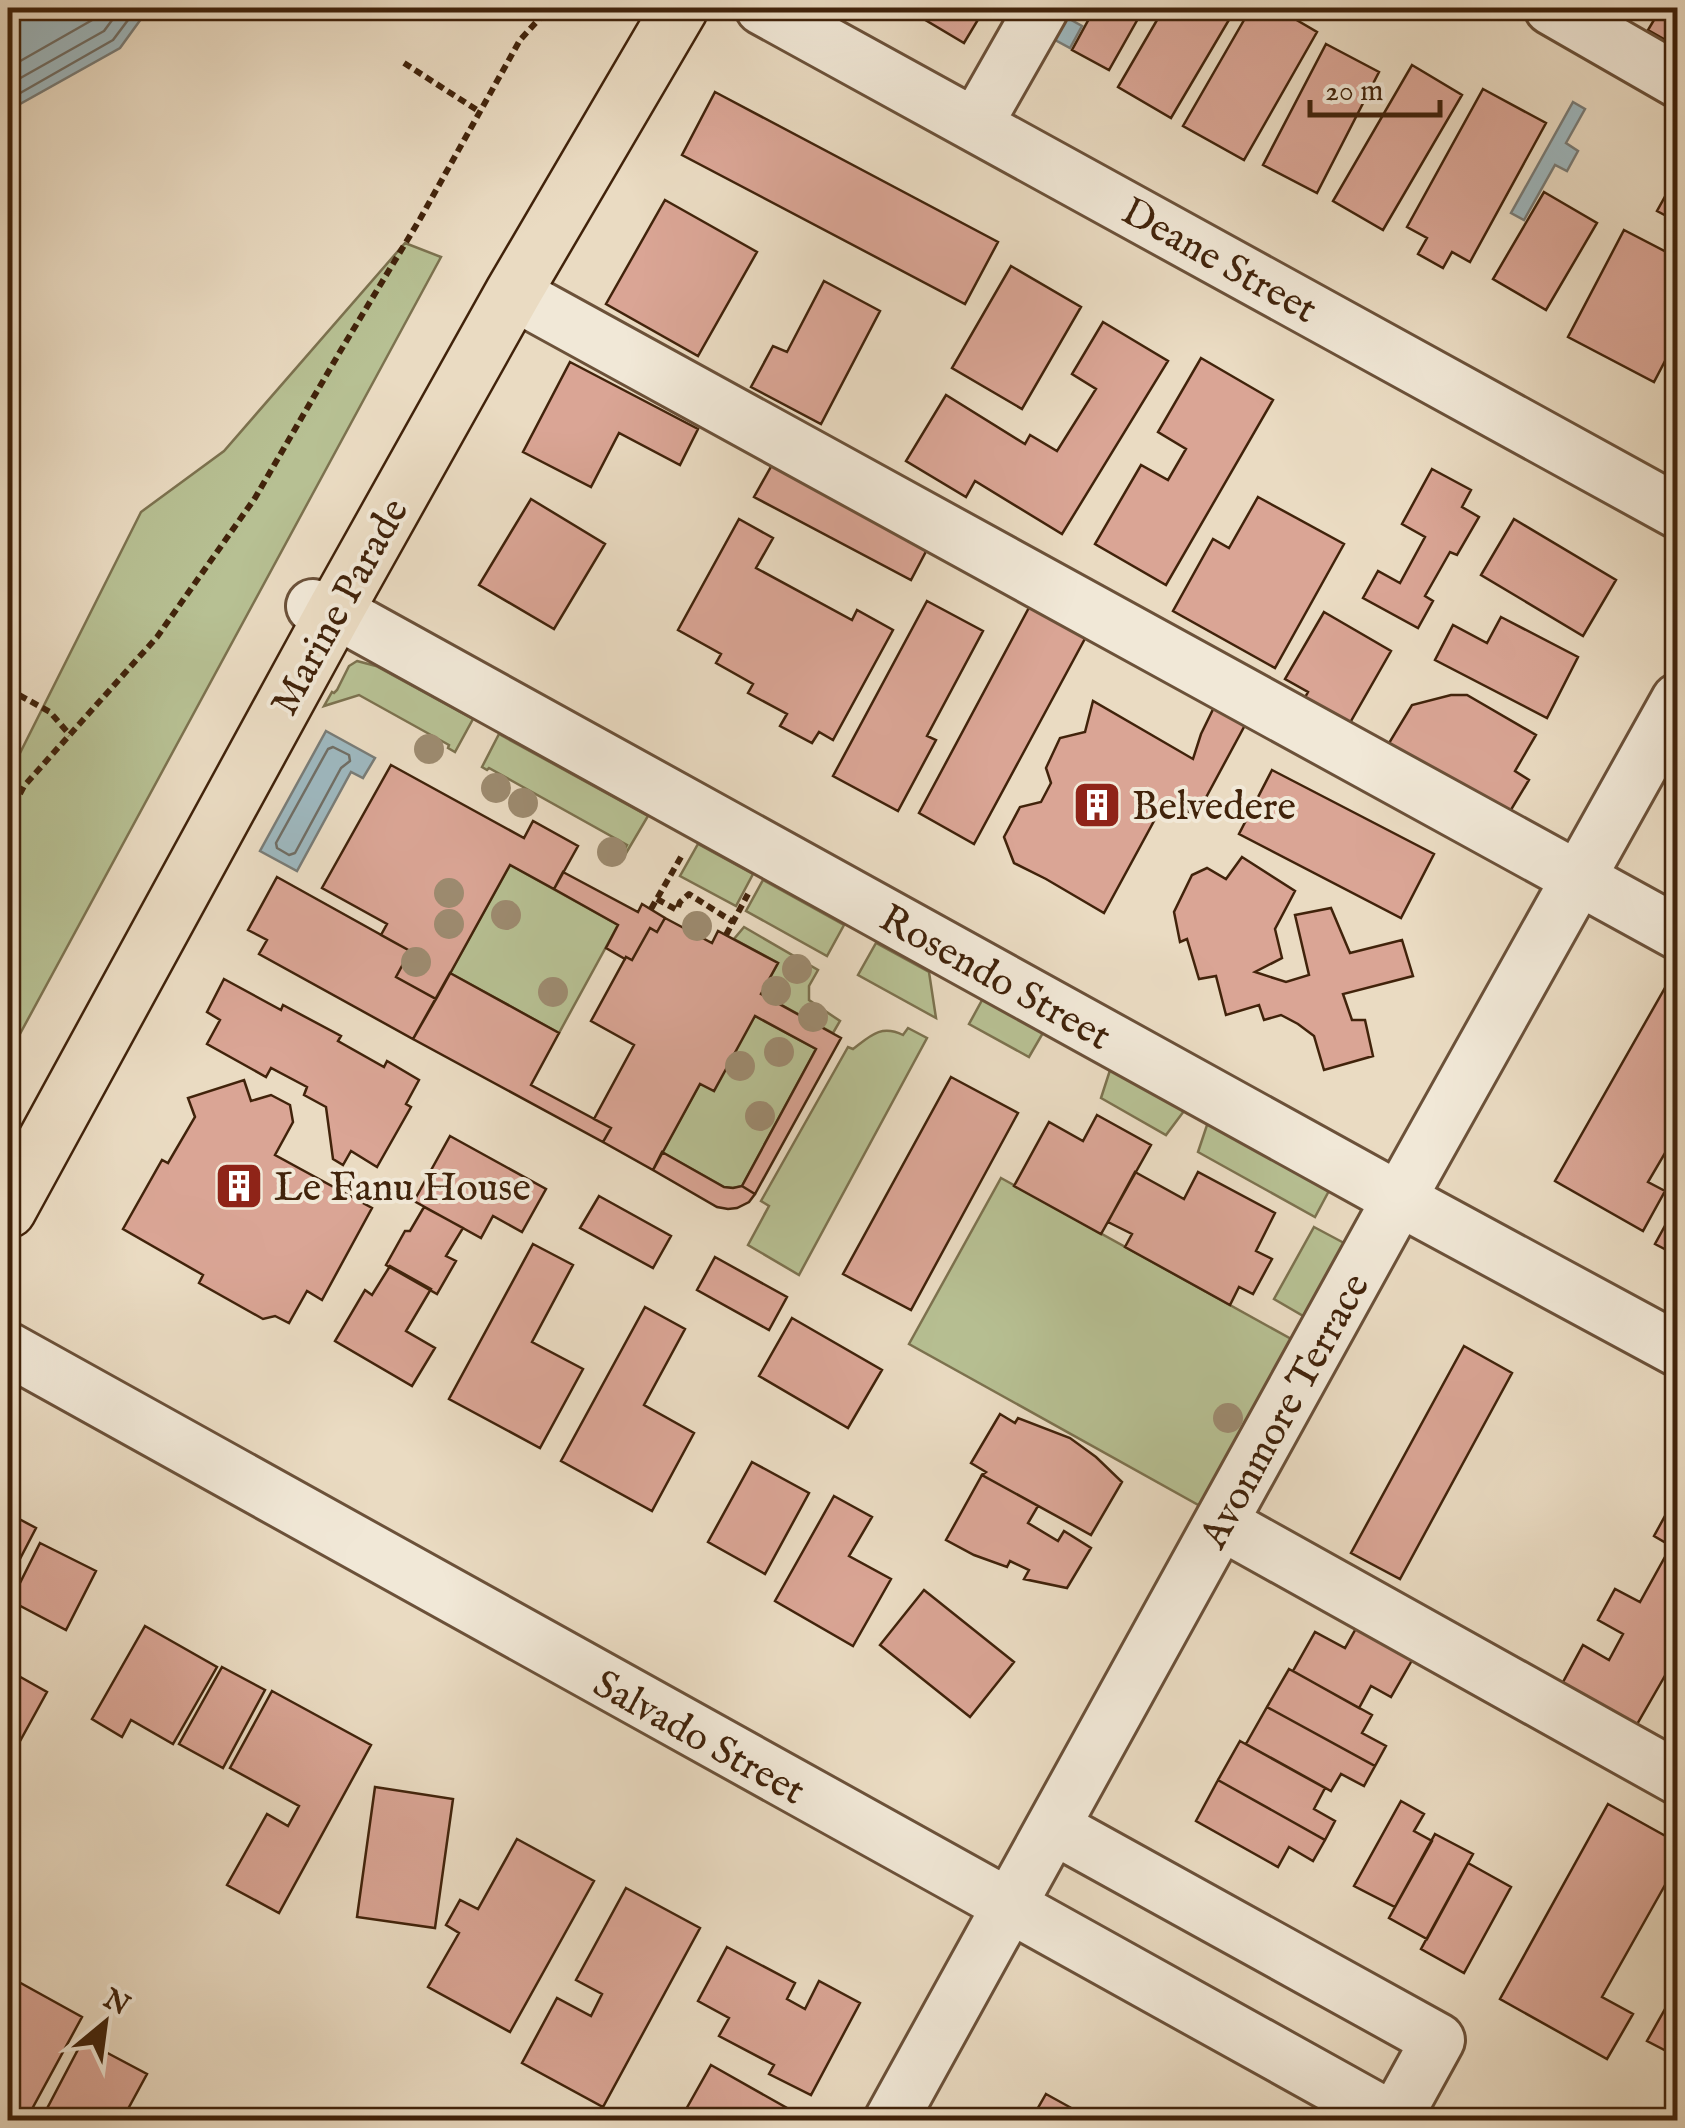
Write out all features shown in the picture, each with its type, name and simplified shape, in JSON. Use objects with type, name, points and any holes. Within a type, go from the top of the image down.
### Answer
[{"type":"main road","name":"Marine Parade","points":[[8,1210],[324,608],[427,394],[642,8]]},
{"type":"main road","name":"Marine Parade","points":[[8,1146],[680,8]]},
{"type":"street","name":"Deane Street","points":[[762,8],[1678,512]]},
{"type":"street","points":[[976,124],[1042,8]]},
{"type":"street","points":[[1551,8],[1678,81]]},
{"type":"street","points":[[513,293],[1678,934]]},
{"type":"street","name":"Rosendo Street","points":[[324,608],[1678,1350]]},
{"type":"street","name":"Avonmore Terrace","points":[[890,2120],[1678,700]]},
{"type":"street","name":"Salvado Street","points":[[8,1349],[1010,1908],[1328,2105],[1394,2120]]},
{"type":"street","points":[[1220,1523],[1678,1778]]},
{"type":"street","points":[[1053,1827],[1438,2040],[1394,2120]]},
{"type":"path","points":[[8,817],[24,786],[157,637],[256,498],[520,40],[549,8]]},
{"type":"path","points":[[404,63],[480,112]]},
{"type":"path","points":[[8,689],[50,712],[70,735]]},
{"type":"path","points":[[651,909],[685,849]]},
{"type":"path","points":[[726,935],[753,886]]},
{"type":"path","points":[[657,899],[676,910],[689,894],[733,922]]},
{"type":"green space","points":[[405,243],[441,257],[8,1056],[8,777],[141,512],[224,451]]},
{"type":"green space","points":[[357,661],[376,666],[473,719],[455,752],[359,695],[324,706],[349,666]]},
{"type":"green space","points":[[499,734],[648,816],[625,855],[622,854],[627,845],[482,767]]},
{"type":"green space","points":[[698,844],[753,874],[736,906],[680,876]]},
{"type":"green space","points":[[510,865],[618,925],[559,1033],[450,973]]},
{"type":"green space","points":[[763,880],[844,925],[827,956],[746,911]]},
{"type":"green space","points":[[744,927],[818,970],[809,986],[809,1000],[840,1021],[833,1033],[761,994],[778,963],[734,939]]},
{"type":"green space","points":[[876,943],[929,972],[936,1018],[858,975]]},
{"type":"green space","points":[[986,993],[1047,1026],[1029,1057],[969,1024]]},
{"type":"green space","points":[[755,1016],[816,1049],[742,1186],[724,1187],[662,1152],[700,1084]]},
{"type":"green space","points":[[908,1028],[927,1038],[799,1275],[748,1245],[769,1206],[761,1201],[848,1047],[853,1049],[882,1031],[903,1035]]},
{"type":"green space","points":[[1111,1067],[1187,1107],[1166,1135],[1101,1098]]},
{"type":"green space","points":[[1208,1122],[1331,1187],[1315,1217],[1198,1152]]},
{"type":"green space","points":[[1001,1178],[1293,1340],[1202,1507],[909,1344]]},
{"type":"green space","points":[[1314,1227],[1344,1243],[1345,1249],[1305,1317],[1274,1299]]},
{"type":"water","points":[[8,8],[149,8],[120,48],[13,108],[8,115]]},
{"type":"water","points":[[1059,8],[1071,8],[1066,17],[1082,26],[1070,48],[1044,34]]},
{"type":"water","points":[[1573,102],[1585,109],[1566,143],[1578,151],[1567,171],[1555,165],[1524,220],[1511,213]]},
{"type":"water","points":[[326,731],[375,758],[363,778],[351,772],[297,871],[260,851]]},
{"type":"building","points":[[921,8],[985,8],[964,43],[917,15]]},
{"type":"building","points":[[1077,8],[1144,8],[1109,70],[1072,50],[1091,15]]},
{"type":"building","points":[[1164,8],[1182,18],[1188,8],[1236,8],[1171,118],[1118,87]]},
{"type":"building","points":[[1251,8],[1276,8],[1317,32],[1244,160],[1183,126]]},
{"type":"building","points":[[1661,8],[1678,8],[1678,47],[1648,30]]},
{"type":"building","points":[[1326,44],[1379,72],[1317,193],[1263,165]]},
{"type":"building","points":[[1412,65],[1462,95],[1383,230],[1333,201]]},
{"type":"building","points":[[1483,89],[1546,123],[1470,262],[1452,252],[1443,268],[1418,254],[1427,238],[1407,227]]},
{"type":"building","points":[[715,92],[998,242],[965,304],[682,155]]},
{"type":"building","points":[[1678,173],[1678,222],[1657,211]]},
{"type":"building","points":[[1544,192],[1597,223],[1546,310],[1493,279]]},
{"type":"building","points":[[665,200],[757,252],[698,356],[606,304]]},
{"type":"building","points":[[1624,230],[1678,258],[1678,336],[1654,382],[1568,337]]},
{"type":"building","points":[[1011,266],[1081,307],[1022,409],[952,368]]},
{"type":"building","points":[[824,281],[880,311],[821,424],[751,387],[773,346],[787,352]]},
{"type":"building","points":[[1103,322],[1168,361],[1062,534],[975,481],[966,497],[906,461],[946,395],[1025,444],[1030,435],[1057,451],[1096,389],[1072,374]]},
{"type":"building","points":[[1201,358],[1273,400],[1166,585],[1095,544],[1141,465],[1168,480],[1186,449],[1158,432]]},
{"type":"building","points":[[570,362],[698,429],[680,465],[619,433],[591,487],[523,452]]},
{"type":"building","points":[[777,456],[933,538],[911,580],[754,497]]},
{"type":"building","points":[[1432,469],[1471,490],[1462,507],[1479,517],[1457,555],[1450,552],[1425,596],[1433,601],[1418,628],[1363,598],[1378,571],[1400,583],[1425,537],[1402,524]]},
{"type":"building","points":[[1258,497],[1344,544],[1275,668],[1173,611],[1213,539],[1229,548]]},
{"type":"building","points":[[531,499],[605,544],[554,629],[479,585]]},
{"type":"building","points":[[739,519],[773,538],[756,568],[852,620],[857,610],[893,630],[833,740],[819,732],[812,743],[780,726],[787,714],[748,693],[753,684],[716,663],[721,654],[678,630]]},
{"type":"building","points":[[1514,519],[1616,580],[1583,636],[1481,575]]},
{"type":"building","points":[[927,601],[983,631],[927,736],[936,740],[898,811],[833,776]]},
{"type":"building","points":[[1032,602],[1088,633],[974,844],[919,813]]},
{"type":"building","points":[[1324,612],[1391,651],[1343,735],[1298,710],[1308,692],[1285,679]]},
{"type":"building","points":[[1501,617],[1578,657],[1547,718],[1435,660],[1453,625],[1487,643]]},
{"type":"building","name":"Belvedere","points":[[1220,695],[1251,714],[1196,816],[1166,799],[1104,913],[1014,863],[1004,837],[1020,807],[1041,802],[1051,783],[1046,768],[1060,738],[1085,732],[1093,701],[1193,759]]},
{"type":"building","points":[[1467,695],[1536,735],[1515,771],[1529,780],[1506,818],[1386,748],[1412,705]]},
{"type":"building","points":[[391,765],[524,838],[533,821],[578,846],[554,889],[510,865],[436,999],[396,977],[410,951],[381,935],[387,924],[322,888]]},
{"type":"building","points":[[1272,770],[1434,854],[1401,918],[1239,834]]},
{"type":"building","points":[[1242,857],[1295,891],[1275,929],[1282,958],[1255,972],[1286,982],[1309,975],[1295,915],[1331,908],[1350,953],[1402,940],[1413,976],[1343,994],[1352,1020],[1365,1020],[1373,1056],[1324,1070],[1314,1036],[1298,1024],[1281,1015],[1264,1020],[1259,1005],[1226,1015],[1216,976],[1199,979],[1187,939],[1180,942],[1174,912],[1192,875],[1207,868],[1226,879]]},
{"type":"building","points":[[563,872],[638,912],[642,904],[665,918],[657,932],[650,928],[632,960],[625,959],[606,948],[618,925],[554,889]]},
{"type":"building","points":[[277,877],[410,951],[396,977],[436,999],[413,1039],[259,954],[267,940],[248,930]]},
{"type":"building","points":[[665,918],[712,943],[718,931],[778,963],[761,994],[841,1038],[755,1194],[742,1186],[816,1049],[755,1016],[714,1091],[700,1084],[653,1170],[603,1142],[611,1128],[594,1119],[634,1045],[591,1021],[626,957],[632,960],[650,928],[657,932]]},
{"type":"building","points":[[1678,965],[1678,1131],[1648,1182],[1665,1191],[1643,1231],[1555,1181]]},
{"type":"building","points":[[450,973],[559,1033],[531,1085],[611,1128],[603,1142],[413,1039]]},
{"type":"building","points":[[224,979],[341,1036],[338,1041],[384,1067],[387,1061],[419,1080],[406,1104],[411,1107],[377,1167],[351,1151],[343,1165],[333,1159],[326,1107],[304,1095],[307,1087],[271,1068],[266,1077],[207,1044],[220,1020],[207,1012]]},
{"type":"building","points":[[951,1077],[1018,1113],[911,1310],[843,1274]]},
{"type":"building","name":"Le Fanu House","points":[[244,1080],[251,1101],[271,1095],[290,1105],[293,1122],[275,1155],[372,1208],[322,1300],[307,1291],[289,1323],[275,1316],[263,1319],[199,1283],[203,1275],[123,1229],[162,1160],[168,1163],[195,1117],[188,1098]]},
{"type":"building","points":[[1097,1115],[1151,1145],[1101,1234],[1014,1186],[1049,1122],[1083,1141]]},
{"type":"building","points":[[450,1136],[546,1189],[522,1232],[493,1216],[481,1238],[414,1201]]},
{"type":"building","points":[[662,1152],[724,1187],[742,1186],[755,1194],[737,1208],[717,1207],[653,1170]]},
{"type":"building","points":[[1135,1172],[1184,1199],[1198,1172],[1275,1213],[1256,1251],[1272,1259],[1253,1294],[1239,1287],[1230,1305],[1125,1247],[1132,1234],[1108,1222]]},
{"type":"building","points":[[599,1196],[671,1236],[653,1268],[580,1228]]},
{"type":"building","points":[[1678,1202],[1678,1256],[1655,1244]]},
{"type":"building","points":[[424,1207],[463,1228],[446,1256],[456,1261],[437,1294],[386,1265]]},
{"type":"building","points":[[533,1244],[573,1265],[532,1342],[583,1369],[540,1448],[449,1399]]},
{"type":"building","points":[[715,1257],[787,1297],[769,1330],[697,1290]]},
{"type":"building","points":[[390,1266],[431,1289],[406,1331],[435,1348],[412,1386],[335,1341],[365,1290],[372,1295]]},
{"type":"building","points":[[645,1307],[685,1329],[644,1405],[694,1433],[652,1511],[561,1461]]},
{"type":"building","points":[[792,1318],[882,1370],[848,1428],[759,1376]]},
{"type":"building","points":[[1464,1346],[1512,1373],[1400,1579],[1351,1553]]},
{"type":"building","points":[[1000,1414],[1015,1423],[1018,1418],[1070,1438],[1122,1482],[1091,1535],[982,1475],[986,1472],[971,1463]]},
{"type":"building","points":[[752,1462],[809,1493],[765,1574],[708,1542]]},
{"type":"building","points":[[982,1475],[1038,1506],[1028,1523],[1058,1541],[1064,1531],[1091,1548],[1067,1588],[1024,1579],[1029,1570],[1010,1561],[1007,1567],[946,1540]]},
{"type":"building","points":[[1677,1494],[1678,1653],[1636,1726],[1562,1684],[1583,1645],[1609,1660],[1623,1634],[1598,1620],[1615,1589],[1640,1602],[1671,1546],[1654,1536]]},
{"type":"building","points":[[834,1496],[872,1517],[849,1556],[891,1579],[853,1646],[775,1601]]},
{"type":"building","points":[[8,1513],[36,1528],[8,1582]]},
{"type":"building","points":[[40,1543],[96,1571],[66,1630],[11,1601]]},
{"type":"building","points":[[924,1590],[1014,1662],[970,1717],[880,1645]]},
{"type":"building","points":[[1363,1616],[1419,1648],[1391,1697],[1371,1686],[1359,1708],[1293,1671],[1315,1632],[1345,1648]]},
{"type":"building","points":[[145,1626],[217,1667],[173,1744],[131,1720],[122,1737],[92,1719]]},
{"type":"building","points":[[222,1667],[265,1690],[223,1768],[179,1744]]},
{"type":"building","points":[[1289,1669],[1372,1715],[1362,1733],[1386,1746],[1375,1766],[1267,1707]]},
{"type":"building","points":[[8,1670],[47,1692],[8,1763]]},
{"type":"building","points":[[272,1691],[371,1745],[279,1913],[227,1885],[267,1814],[288,1826],[299,1806],[230,1768]]},
{"type":"building","points":[[1267,1707],[1375,1766],[1364,1786],[1341,1774],[1331,1791],[1246,1744]]},
{"type":"building","points":[[1240,1741],[1325,1788],[1314,1809],[1335,1821],[1325,1840],[1218,1780]]},
{"type":"building","points":[[1218,1780],[1325,1840],[1313,1861],[1289,1847],[1278,1867],[1196,1821]]},
{"type":"building","points":[[375,1787],[453,1799],[435,1928],[357,1917]]},
{"type":"building","points":[[1401,1801],[1424,1814],[1414,1831],[1432,1841],[1395,1907],[1354,1886]]},
{"type":"building","points":[[1608,1804],[1678,1843],[1678,1862],[1602,1997],[1633,2014],[1607,2059],[1500,1999]]},
{"type":"building","points":[[1435,1834],[1473,1854],[1427,1939],[1389,1918]]},
{"type":"building","points":[[517,1839],[594,1881],[510,2032],[428,1987],[459,1933],[446,1925],[460,1900],[478,1909]]},
{"type":"building","points":[[1468,1863],[1511,1887],[1464,1973],[1421,1949]]},
{"type":"building","points":[[626,1888],[700,1928],[603,2107],[522,2063],[557,1998],[591,2016],[602,1994],[576,1980]]},
{"type":"building","points":[[727,1947],[795,1983],[787,1999],[805,2009],[819,1981],[860,2003],[811,2095],[769,2074],[774,2065],[719,2036],[729,2018],[698,2001]]},
{"type":"building","points":[[8,1976],[82,2017],[26,2120],[8,2120]]},
{"type":"building","points":[[1678,1986],[1678,2057],[1647,2041]]},
{"type":"building","points":[[83,2040],[147,2074],[122,2120],[41,2120]]},
{"type":"building","points":[[711,2065],[787,2108],[780,2120],[680,2120]]},
{"type":"building","points":[[1046,2094],[1093,2120],[1031,2120]]},
{"type":"building","points":[[396,2111],[416,2120],[392,2120]]},
{"type":"place","name":"Belvedere","points":[[1097,805]]},
{"type":"place","name":"Le Fanu House","points":[[239,1186]]}]
